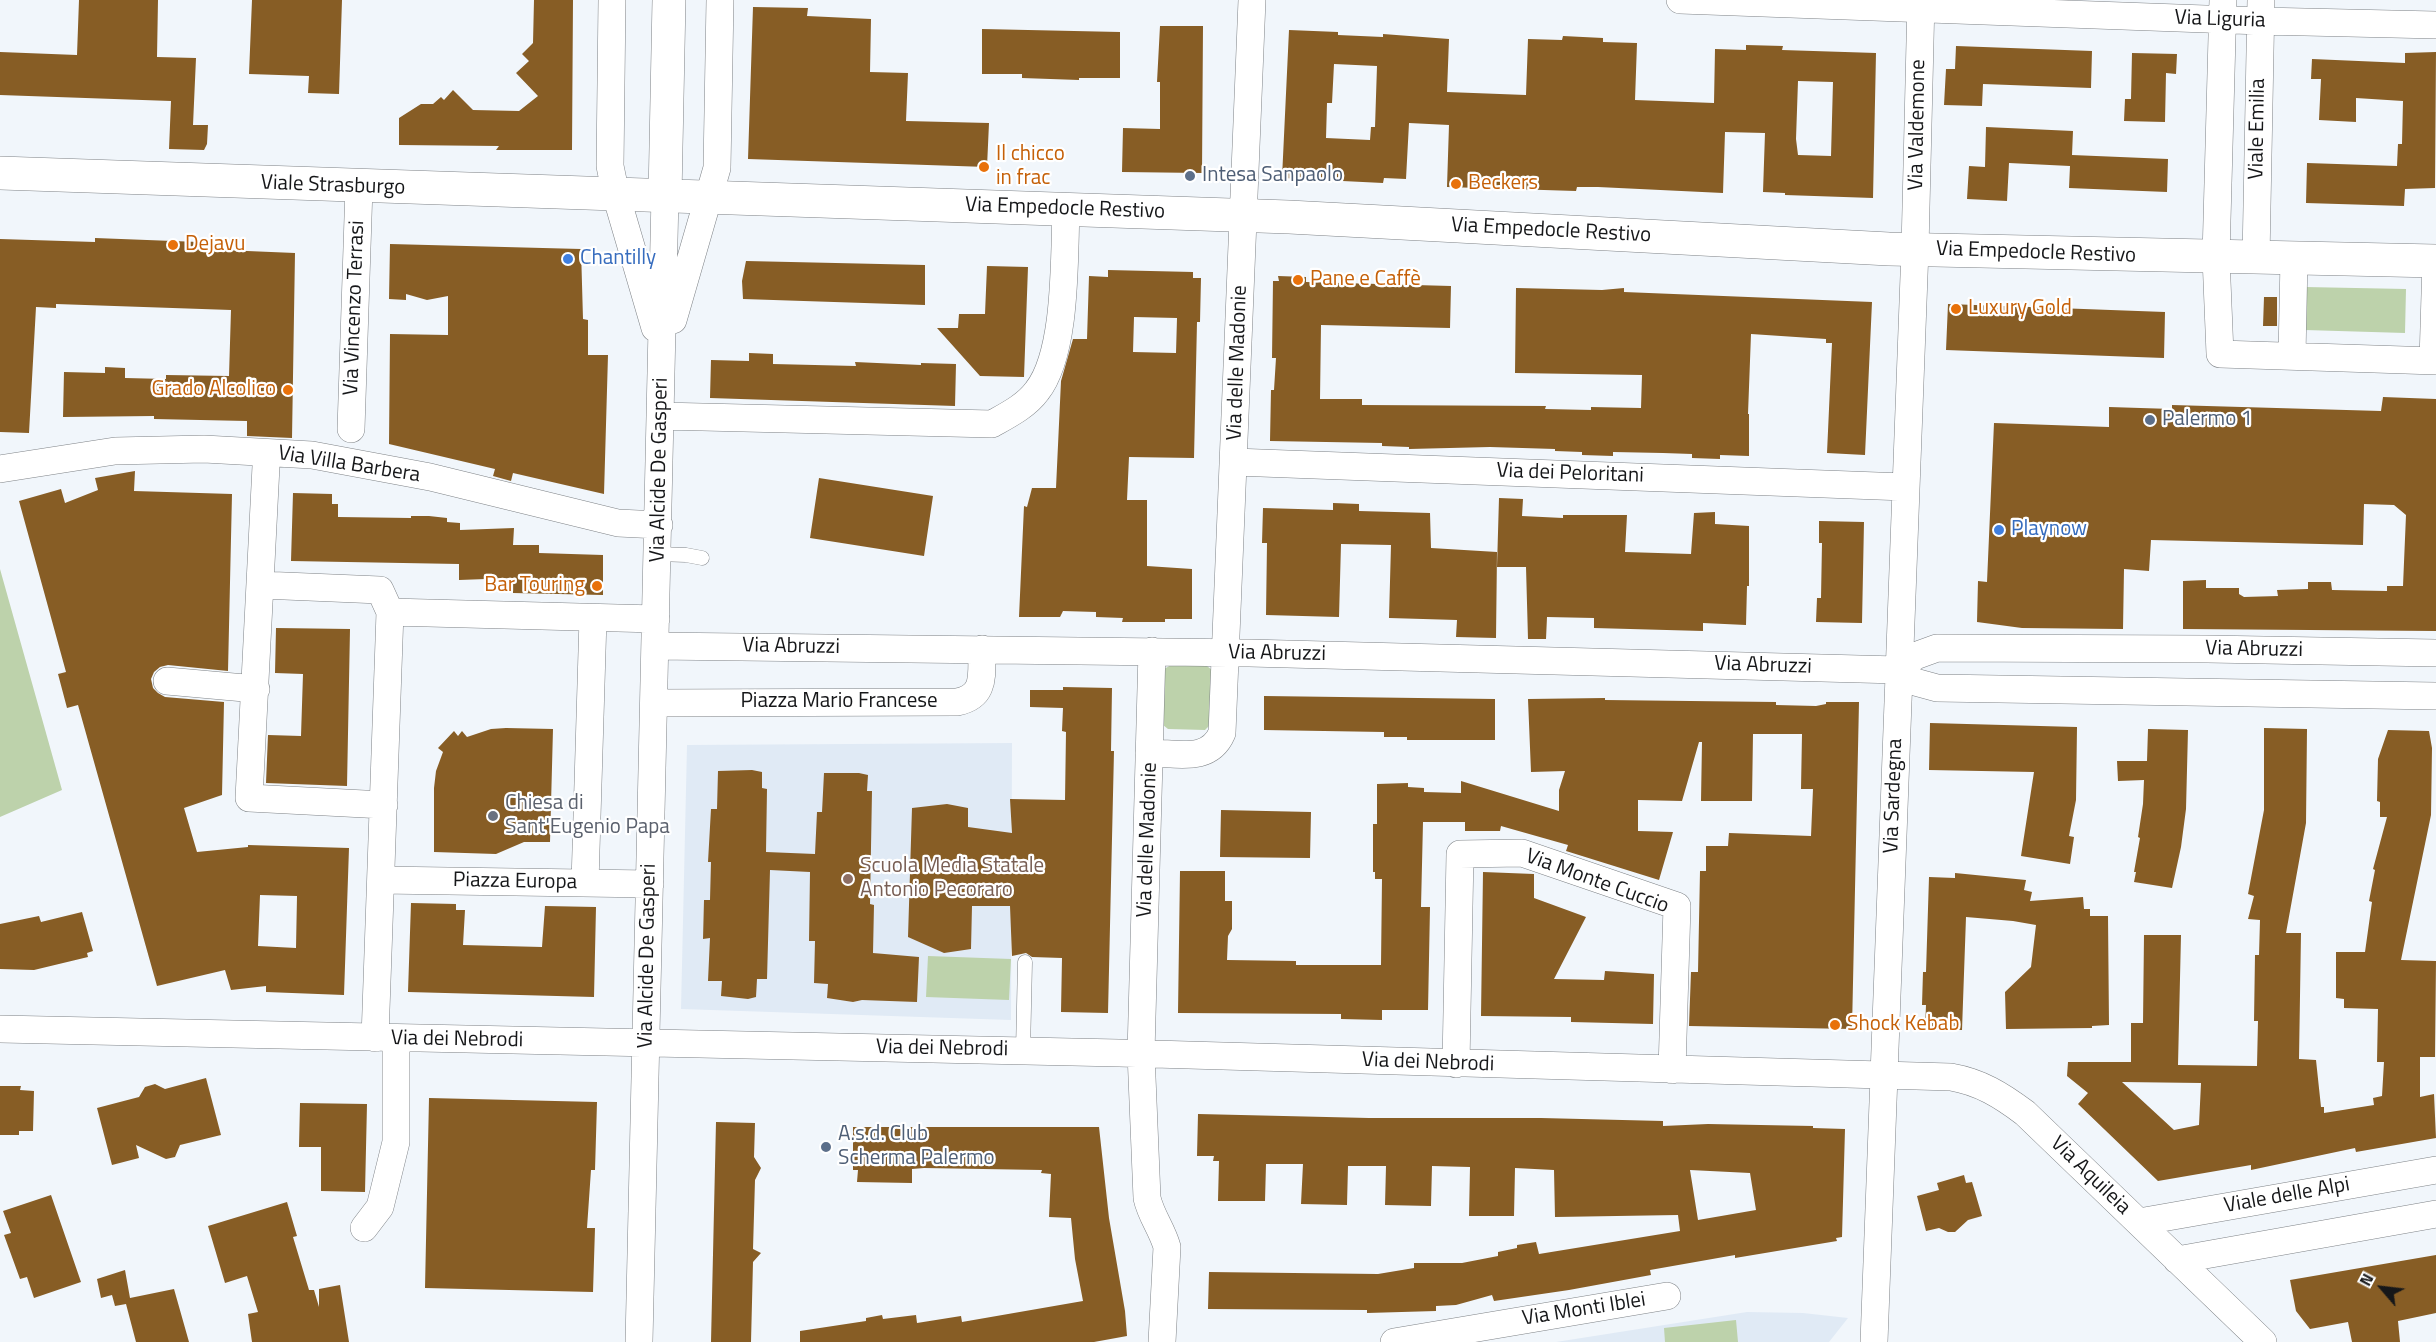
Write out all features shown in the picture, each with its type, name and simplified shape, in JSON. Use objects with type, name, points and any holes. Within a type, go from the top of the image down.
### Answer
[{"type":"street","name":"Via Alcide De Gasperi","points":[[612,0],[610,165],[616,195],[663,355]]},
{"type":"street","name":"Via Alcide De Gasperi","points":[[639,1342],[663,355],[669,0]]},
{"type":"street","name":"Via Alcide De Gasperi","points":[[663,355],[717,168],[720,0]]},
{"type":"street","name":"Via delle Madonie","points":[[1162,1342],[1167,1247],[1163,1234],[1150,1213],[1147,1197],[1141,1053],[1149,753],[1200,754],[1210,751],[1217,744],[1222,733],[1252,0]]},
{"type":"street","name":"Via Liguria","points":[[1680,0],[2261,11],[2436,25]]},
{"type":"street","name":"Via Valdemone","points":[[1915,249],[1921,4]]},
{"type":"street","name":"Viale Emilia","points":[[2223,10],[2216,257],[2220,354],[2292,356]]},
{"type":"street","name":"Viale Emilia","points":[[2256,258],[2261,11]]},
{"type":"street","name":"Viale Strasburgo","points":[[0,173],[665,196]]},
{"type":"street","name":"Via Vincenzo Terrasi","points":[[351,429],[358,187]]},
{"type":"street","name":"Via Empedocle Restivo","points":[[665,196],[1243,215],[1915,249],[2436,261]]},
{"type":"street","points":[[661,416],[992,424],[1016,411],[1037,392],[1053,363],[1058,336],[1066,210]]},
{"type":"street","name":"Via Sardegna","points":[[1869,1335],[1885,1076],[1915,249]]},
{"type":"street","points":[[2294,259],[2292,356],[2434,361],[2436,261]]},
{"type":"street","name":"Via Villa Barbera","points":[[0,470],[115,451],[204,448],[312,455],[430,477],[618,524],[659,525]]},
{"type":"street","name":"Via dei Peloritani","points":[[1234,462],[1905,487]]},
{"type":"street","points":[[266,466],[249,798],[384,805]]},
{"type":"street","points":[[261,585],[380,590],[390,612],[381,880],[386,1038],[396,1142],[380,1207],[364,1228]]},
{"type":"street","points":[[390,612],[656,619]]},
{"type":"street","points":[[585,883],[593,618]]},
{"type":"street","name":"Via Abruzzi","points":[[656,646],[1226,652],[1898,670],[1916,682],[1937,688],[2436,696]]},
{"type":"street","name":"Via Abruzzi","points":[[1898,670],[1915,656],[1937,648],[2436,653]]},
{"type":"street","name":"Piazza Mario Francese","points":[[654,703],[957,702],[970,699],[977,693],[981,680],[982,649]]},
{"type":"street","points":[[2206,692],[2207,649]]},
{"type":"street","points":[[1149,753],[1152,651]]},
{"type":"street","points":[[167,681],[256,689]]},
{"type":"street","name":"Via Monte Cuccio","points":[[1456,1064],[1460,854],[1522,853],[1677,906],[1672,1070]]},
{"type":"street","name":"Piazza Europa","points":[[381,880],[650,884]]},
{"type":"street","name":"Via dei Nebrodi","points":[[0,1029],[1141,1053],[1885,1076]]},
{"type":"street","name":"Via Aquileia","points":[[1885,1076],[1951,1077],[1993,1090],[2025,1113],[2263,1342]]},
{"type":"street","name":"Viale delle Alpi","points":[[2139,1222],[2436,1170]]},
{"type":"street","name":"Viale delle Alpi","points":[[2177,1260],[2436,1214]]},
{"type":"street","name":"Via Monti Iblei","points":[[1394,1342],[1667,1296]]},
{"type":"lane","points":[[658,554],[702,558]]},
{"type":"lane","points":[[1023,1051],[1024,962]]},
{"type":"shaded area","name":"Scuola Media Statale Antonio Pecoraro","points":[[1012,743],[1011,1020],[681,1009],[687,745]]},
{"type":"shaded area","points":[[1747,1312],[1803,1313],[1848,1318],[1829,1342],[1556,1342]]},
{"type":"green space","points":[[2305,287],[2406,289],[2405,333],[2305,330]]},
{"type":"green space","points":[[0,569],[62,790],[0,817]]},
{"type":"green space","points":[[1171,665],[1207,666],[1212,670],[1209,726],[1205,730],[1168,729],[1163,725],[1164,669]]},
{"type":"green space","points":[[928,956],[1011,959],[1009,1000],[926,997]]},
{"type":"green space","points":[[1736,1320],[1738,1342],[1665,1342],[1664,1328]]},
{"type":"building","points":[[79,0],[158,0],[157,57],[196,58],[193,125],[208,125],[207,144],[204,150],[169,149],[171,101],[0,95],[0,52],[77,55]]},
{"type":"building","points":[[252,0],[342,0],[339,94],[308,93],[309,76],[249,74]]},
{"type":"building","points":[[534,0],[573,0],[572,150],[496,150],[499,146],[399,145],[399,118],[421,104],[433,104],[441,97],[444,100],[453,90],[473,110],[519,111],[538,96],[516,73],[529,61],[522,54],[533,43]]},
{"type":"building","points":[[753,7],[808,8],[807,16],[871,19],[870,72],[908,73],[906,121],[989,123],[987,167],[748,159]]},
{"type":"building","points":[[1160,26],[1203,26],[1202,173],[1122,172],[1123,128],[1160,129],[1160,82],[1157,82]]},
{"type":"building","points":[[982,29],[1120,32],[1120,78],[1079,78],[1079,80],[1022,78],[1022,74],[982,74]]},
{"type":"building","points":[[1289,30],[1338,32],[1338,35],[1383,37],[1383,34],[1449,39],[1447,92],[1526,95],[1528,39],[1562,40],[1563,36],[1603,38],[1603,42],[1637,43],[1635,100],[1714,103],[1715,49],[1746,50],[1746,45],[1783,46],[1782,50],[1876,53],[1873,198],[1763,192],[1765,133],[1725,132],[1723,193],[1598,187],[1577,187],[1576,191],[1447,187],[1449,125],[1409,123],[1406,179],[1384,178],[1383,183],[1282,178]],"holes":[[[1334,64],[1377,66],[1375,127],[1371,127],[1370,140],[1326,138],[1327,103],[1332,103]],[[1798,81],[1833,82],[1831,156],[1798,155],[1796,139]]]},
{"type":"building","points":[[1956,46],[2092,51],[2091,88],[1983,84],[1982,106],[1944,105],[1946,69],[1955,69]]},
{"type":"building","points":[[2436,52],[2435,188],[2405,189],[2404,206],[2306,203],[2307,163],[2397,166],[2398,144],[2402,144],[2403,101],[2356,98],[2356,122],[2319,120],[2321,79],[2311,79],[2312,59],[2405,63],[2405,53]]},
{"type":"building","points":[[2132,53],[2177,54],[2176,74],[2166,73],[2165,122],[2124,121],[2125,99],[2131,99]]},
{"type":"building","points":[[1986,127],[2073,131],[2072,155],[2168,159],[2167,192],[2069,188],[2070,166],[2009,163],[2007,201],[1967,199],[1969,166],[1985,167]]},
{"type":"building","points":[[95,238],[199,242],[199,249],[295,253],[292,438],[247,436],[247,421],[154,419],[154,416],[63,417],[64,372],[105,373],[105,367],[125,368],[125,378],[166,379],[166,375],[229,376],[231,310],[56,304],[56,308],[36,307],[29,433],[0,432],[0,239],[95,242]]},
{"type":"building","points":[[390,244],[581,249],[583,319],[588,320],[588,355],[608,355],[604,494],[513,473],[511,481],[493,476],[495,469],[389,444],[390,334],[448,335],[448,296],[427,300],[406,294],[406,300],[389,299]]},
{"type":"building","points":[[746,261],[925,265],[925,305],[743,299],[742,281]]},
{"type":"building","points":[[987,266],[1028,267],[1024,377],[980,376],[937,328],[958,328],[959,314],[985,314]]},
{"type":"building","points":[[1108,270],[1193,272],[1193,278],[1201,278],[1200,322],[1197,322],[1194,458],[1129,457],[1127,500],[1147,500],[1147,566],[1192,569],[1192,619],[1165,619],[1165,622],[1122,622],[1123,618],[1096,617],[1096,612],[1063,611],[1060,617],[1019,617],[1024,506],[1027,507],[1032,488],[1056,488],[1061,381],[1073,339],[1087,339],[1089,276],[1108,277]],"holes":[[[1134,317],[1177,318],[1176,353],[1133,352]]]},
{"type":"building","points":[[1278,276],[1306,277],[1306,282],[1451,286],[1450,328],[1321,325],[1320,399],[1362,399],[1362,405],[1546,406],[1545,409],[1591,410],[1591,407],[1641,408],[1642,375],[1515,373],[1516,288],[1602,290],[1624,288],[1624,292],[1872,302],[1865,455],[1827,453],[1832,343],[1826,343],[1826,339],[1751,334],[1749,456],[1720,455],[1720,459],[1692,458],[1692,454],[1613,452],[1613,456],[1582,455],[1582,452],[1555,451],[1555,449],[1490,447],[1409,449],[1409,447],[1382,446],[1382,443],[1270,441],[1271,390],[1274,390],[1276,358],[1272,358],[1273,281],[1279,281]]},
{"type":"building","points":[[2264,297],[2277,297],[2277,326],[2263,326]]},
{"type":"building","points":[[1948,304],[2165,312],[2164,358],[1946,350]]},
{"type":"building","points":[[749,353],[773,354],[773,364],[856,366],[855,362],[956,364],[955,406],[710,398],[711,360],[749,361]]},
{"type":"building","points":[[2383,397],[2436,399],[2436,631],[2183,629],[2183,581],[2206,580],[2206,588],[2239,588],[2239,594],[2244,597],[2278,596],[2277,590],[2308,589],[2308,582],[2331,582],[2332,590],[2387,591],[2387,586],[2403,586],[2406,515],[2394,505],[2364,504],[2363,545],[2151,540],[2149,571],[2124,569],[2123,629],[2022,628],[1977,622],[1978,581],[1987,582],[1994,423],[2109,427],[2109,407],[2172,409],[2172,405],[2381,411]]},
{"type":"building","points":[[135,471],[134,491],[232,494],[228,671],[168,665],[154,672],[151,679],[153,688],[165,697],[224,702],[222,795],[184,808],[197,852],[248,847],[248,845],[349,848],[344,995],[266,992],[266,986],[231,990],[225,970],[157,986],[78,705],[67,708],[58,674],[66,672],[19,501],[61,489],[65,503],[98,490],[95,478]],"holes":[[[260,895],[297,896],[296,948],[258,946]]]},
{"type":"building","points":[[819,478],[933,496],[924,556],[810,538]]},
{"type":"building","points":[[293,493],[332,494],[332,504],[338,504],[338,517],[411,518],[411,516],[429,516],[447,518],[447,522],[460,523],[460,530],[514,528],[513,545],[539,545],[539,553],[603,555],[603,595],[513,593],[513,578],[459,580],[459,564],[291,561]]},
{"type":"building","points":[[1499,498],[1523,499],[1522,516],[1563,518],[1563,515],[1627,515],[1625,552],[1691,554],[1694,513],[1715,512],[1715,524],[1749,526],[1749,586],[1747,586],[1746,625],[1703,623],[1703,631],[1594,628],[1594,618],[1547,617],[1546,639],[1528,639],[1526,567],[1497,567]]},
{"type":"building","points":[[1333,503],[1359,504],[1359,511],[1430,513],[1431,548],[1497,552],[1496,638],[1456,637],[1457,620],[1389,618],[1391,545],[1341,544],[1339,617],[1266,615],[1267,543],[1262,543],[1263,508],[1333,510]]},
{"type":"building","points":[[1819,521],[1864,522],[1862,623],[1816,622],[1817,598],[1821,598],[1822,543],[1819,543]]},
{"type":"building","points":[[276,628],[350,629],[347,786],[266,783],[268,735],[301,736],[303,674],[275,673]]},
{"type":"building","points":[[1063,687],[1112,688],[1111,751],[1114,751],[1108,1013],[1061,1012],[1062,958],[1032,957],[1026,953],[1012,956],[1010,906],[972,906],[971,949],[944,953],[908,937],[912,808],[947,804],[968,808],[968,827],[1012,833],[1010,799],[1065,800],[1066,732],[1062,731],[1063,708],[1030,707],[1030,690],[1063,690]]},
{"type":"building","points":[[1264,696],[1495,699],[1495,740],[1407,740],[1407,737],[1384,737],[1384,732],[1264,730]]},
{"type":"building","points":[[1605,698],[1605,700],[1776,702],[1776,705],[1816,706],[1826,704],[1826,702],[1859,702],[1852,1029],[1689,1026],[1691,972],[1698,972],[1700,871],[1706,871],[1706,846],[1728,846],[1729,833],[1811,836],[1813,789],[1801,789],[1802,734],[1753,734],[1752,801],[1701,801],[1702,742],[1699,742],[1682,801],[1638,800],[1638,831],[1673,832],[1659,880],[1566,851],[1568,845],[1501,826],[1500,831],[1465,831],[1465,822],[1423,822],[1421,907],[1430,907],[1428,1010],[1382,1010],[1382,1020],[1341,1019],[1341,1014],[1178,1013],[1180,871],[1225,871],[1225,901],[1232,901],[1232,929],[1228,936],[1227,960],[1296,961],[1296,965],[1381,965],[1382,879],[1375,879],[1375,872],[1373,872],[1373,824],[1377,824],[1377,784],[1408,783],[1408,787],[1424,788],[1424,792],[1461,793],[1461,781],[1559,811],[1559,790],[1565,771],[1531,772],[1528,699]]},
{"type":"building","points":[[1930,723],[2077,727],[2076,800],[2069,836],[2074,837],[2070,864],[2021,856],[2034,772],[1929,770]]},
{"type":"building","points":[[2264,728],[2307,729],[2306,823],[2286,933],[2301,933],[2299,1059],[2316,1060],[2321,1107],[2324,1107],[2324,1113],[2374,1105],[2373,1098],[2382,1096],[2384,1062],[2377,1062],[2378,1009],[2344,1008],[2344,999],[2336,998],[2336,952],[2365,952],[2372,902],[2369,901],[2375,870],[2373,869],[2387,817],[2380,817],[2380,802],[2377,801],[2378,759],[2388,730],[2429,731],[2432,748],[2431,815],[2401,960],[2436,961],[2435,1057],[2420,1057],[2420,1097],[2434,1094],[2436,1138],[2356,1152],[2355,1148],[2251,1170],[2251,1165],[2158,1181],[2078,1104],[2088,1093],[2067,1076],[2068,1062],[2131,1062],[2131,1023],[2143,1023],[2144,935],[2181,935],[2178,1065],[2257,1066],[2258,1021],[2254,1021],[2255,955],[2259,955],[2260,920],[2248,919],[2254,896],[2248,894],[2264,810]],"holes":[[[2122,1082],[2201,1083],[2199,1125],[2174,1130]]]},
{"type":"building","name":"Chiesa di Sant'Eugenio Papa","points":[[491,729],[553,729],[550,842],[524,842],[496,854],[434,852],[434,788],[436,771],[443,752],[438,748],[454,731],[458,736],[462,731],[467,737]]},
{"type":"building","points":[[2148,729],[2188,730],[2186,809],[2172,888],[2134,882],[2144,780],[2118,781],[2117,761],[2147,761]]},
{"type":"building","points":[[718,771],[762,772],[762,788],[767,789],[766,852],[815,854],[817,812],[822,812],[824,773],[868,775],[867,791],[872,791],[870,904],[874,905],[873,953],[919,957],[917,1002],[862,1000],[853,1002],[827,998],[828,984],[814,983],[815,941],[809,941],[810,872],[770,870],[767,979],[757,979],[756,997],[748,999],[721,996],[722,981],[708,981],[710,938],[703,939],[704,900],[710,900],[711,862],[708,862],[711,809],[717,809]]},
{"type":"building","points":[[1221,810],[1311,812],[1310,858],[1220,857]]},
{"type":"building","points":[[1483,872],[1534,874],[1534,898],[1586,917],[1554,979],[1604,980],[1605,971],[1654,974],[1653,1024],[1571,1022],[1571,1017],[1481,1016]]},
{"type":"building","points":[[1955,873],[2026,880],[2024,890],[2032,892],[2030,901],[2083,897],[2084,909],[2090,909],[2090,916],[2108,916],[2109,1025],[2092,1026],[2092,1028],[2006,1029],[2005,992],[2031,967],[2036,925],[1966,917],[1962,1030],[1925,1030],[1926,1005],[1922,1005],[1923,972],[1926,972],[1929,877],[1955,878]]},
{"type":"building","points":[[411,903],[456,904],[456,910],[465,910],[463,945],[542,947],[545,906],[596,907],[594,997],[408,992]]},
{"type":"building","points":[[82,912],[93,951],[87,953],[88,957],[34,970],[0,969],[0,924],[39,916],[41,922]]},
{"type":"building","points":[[206,1078],[221,1135],[180,1145],[175,1157],[166,1159],[136,1145],[139,1158],[112,1165],[97,1108],[139,1097],[145,1087],[155,1084],[165,1089]]},
{"type":"building","points":[[0,1086],[21,1086],[20,1090],[34,1091],[33,1131],[19,1131],[19,1135],[0,1135]]},
{"type":"building","points":[[429,1098],[597,1102],[595,1170],[591,1170],[587,1228],[595,1228],[593,1292],[425,1288]]},
{"type":"building","points":[[300,1103],[367,1104],[365,1192],[321,1191],[321,1147],[299,1147]]},
{"type":"building","points":[[1198,1114],[1369,1118],[1541,1118],[1663,1121],[1663,1126],[1708,1124],[1813,1126],[1813,1128],[1845,1129],[1842,1237],[1836,1238],[1837,1241],[1650,1270],[1651,1275],[1569,1290],[1494,1301],[1492,1295],[1456,1305],[1436,1306],[1436,1311],[1367,1313],[1367,1310],[1208,1309],[1209,1272],[1378,1274],[1414,1268],[1414,1263],[1462,1263],[1498,1256],[1498,1252],[1517,1248],[1517,1245],[1536,1242],[1539,1254],[1680,1231],[1678,1215],[1555,1217],[1554,1170],[1515,1168],[1514,1216],[1469,1216],[1470,1167],[1432,1166],[1431,1206],[1385,1205],[1386,1166],[1348,1166],[1347,1205],[1301,1204],[1303,1164],[1266,1164],[1265,1201],[1218,1201],[1219,1161],[1213,1161],[1214,1156],[1197,1156]],"holes":[[[1690,1170],[1750,1173],[1756,1210],[1698,1220]]]},
{"type":"building","points":[[716,1122],[755,1123],[754,1157],[761,1168],[755,1180],[753,1249],[761,1253],[753,1262],[751,1342],[711,1342]]},
{"type":"building","points":[[853,1127],[1099,1127],[1109,1218],[1127,1336],[1094,1342],[800,1342],[800,1331],[866,1321],[866,1318],[882,1315],[883,1319],[916,1315],[917,1323],[961,1316],[962,1322],[1083,1301],[1075,1259],[1071,1218],[1049,1217],[1051,1174],[1041,1173],[1042,1170],[924,1168],[912,1169],[912,1183],[857,1182],[858,1170],[853,1170]]},
{"type":"building","points":[[1964,1175],[1966,1183],[1972,1182],[1982,1216],[1968,1220],[1955,1232],[1939,1228],[1926,1231],[1917,1196],[1939,1190],[1937,1183]]},
{"type":"building","points":[[51,1195],[81,1282],[34,1298],[27,1277],[20,1279],[4,1235],[11,1233],[3,1211]]},
{"type":"building","points":[[287,1202],[297,1236],[293,1237],[309,1290],[314,1290],[319,1307],[319,1289],[340,1285],[349,1342],[252,1342],[248,1314],[258,1312],[247,1276],[225,1283],[208,1226]]},
{"type":"building","points":[[2436,1255],[2436,1313],[2398,1321],[2400,1342],[2352,1342],[2348,1322],[2310,1329],[2296,1311],[2290,1280]]},
{"type":"building","points":[[125,1270],[130,1298],[174,1289],[189,1342],[136,1342],[126,1304],[115,1306],[112,1295],[101,1298],[97,1279]]},
{"type":"place","name":"Il chicco in frac","points":[[984,167]]},
{"type":"place","name":"Intesa Sanpaolo","points":[[1190,176]]},
{"type":"place","name":"Beckers","points":[[1456,184]]},
{"type":"place","name":"Dejavu","points":[[173,245]]},
{"type":"place","name":"Chantilly","points":[[568,259]]},
{"type":"place","name":"Pane e Caffè","points":[[1298,280]]},
{"type":"place","name":"Luxury Gold","points":[[1956,309]]},
{"type":"place","name":"Grado Alcolico","points":[[288,390]]},
{"type":"place","name":"Palermo 1","points":[[2150,420]]},
{"type":"place","name":"Playnow","points":[[1999,530]]},
{"type":"place","name":"Bar Touring","points":[[597,586]]},
{"type":"place","name":"Chiesa di Sant'Eugenio Papa","points":[[493,816]]},
{"type":"place","name":"Scuola Media Statale Antonio Pecoraro","points":[[848,879]]},
{"type":"place","name":"Shock Kebab","points":[[1835,1025]]},
{"type":"place","name":"A.s.d. Club Scherma Palermo","points":[[826,1147]]}]
